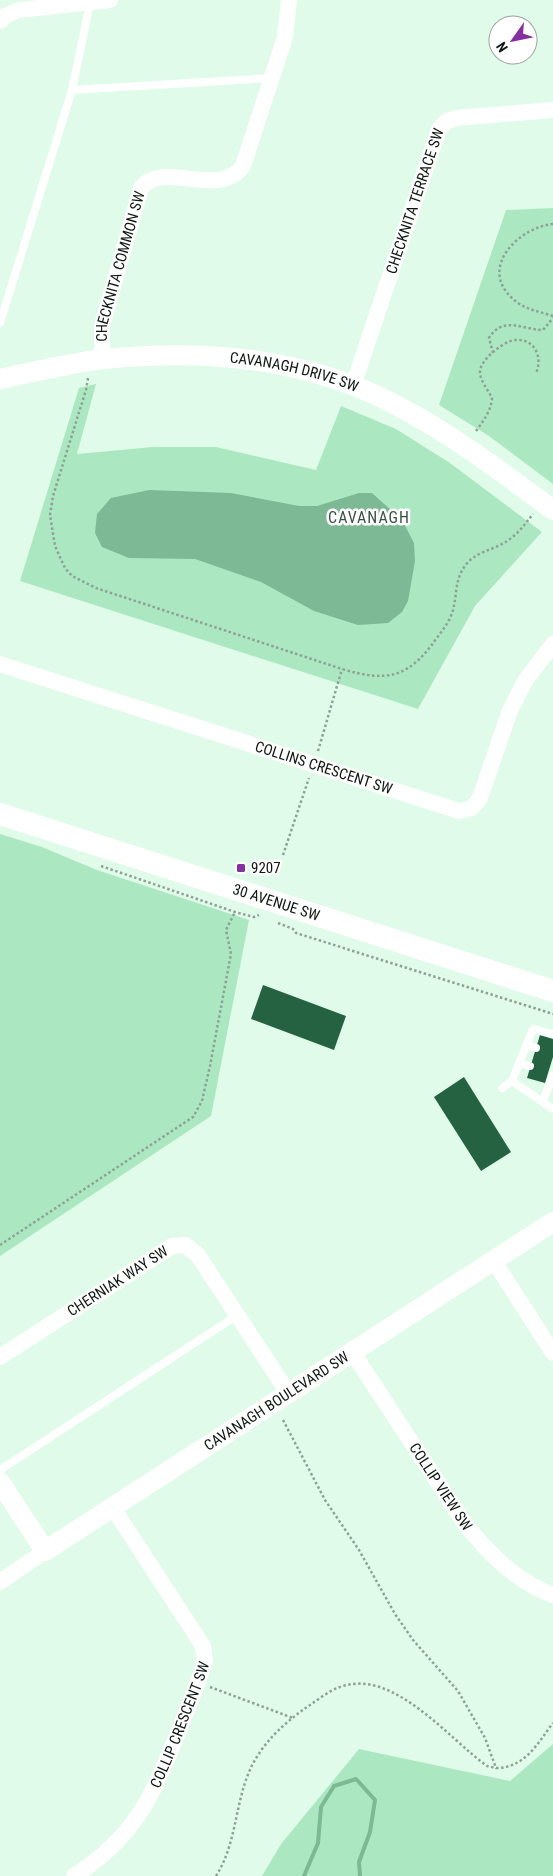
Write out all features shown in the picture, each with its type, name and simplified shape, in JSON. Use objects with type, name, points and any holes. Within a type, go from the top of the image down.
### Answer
[{"type":"main road","name":"30 AVENUE SW","points":[[0,802],[553,978]]},
{"type":"main road","name":"30 AVENUE SW","points":[[0,814],[553,990]]},
{"type":"street","points":[[0,21],[5,16],[18,10],[110,0]]},
{"type":"street","name":"CHECKNITA COMMON SW","points":[[102,359],[102,326],[141,188],[146,182],[160,178],[220,180],[239,172],[243,166],[287,28],[289,0]]},
{"type":"street","name":"CHECKNITA TERRACE SW","points":[[353,386],[439,129],[447,121],[456,118],[553,110]]},
{"type":"street","name":"CAVANAGH DRIVE SW","points":[[0,379],[102,359],[182,355],[241,357],[296,368],[353,386],[390,402],[436,428],[544,510]]},
{"type":"street","name":"COLLINS CRESCENT SW","points":[[0,664],[459,811],[472,808],[480,798],[508,713],[525,681],[553,644]]},
{"type":"street","name":"CAVANAGH BOULEVARD SW","points":[[0,1582],[553,1222]]},
{"type":"street","name":"CHERNIAK WAY SW","points":[[0,1357],[172,1246],[179,1244],[192,1248],[197,1254],[289,1394]]},
{"type":"street","points":[[494,1261],[553,1353]]},
{"type":"street","name":"COLLIP VIEW SW","points":[[353,1353],[465,1524],[479,1542],[519,1578],[553,1595]]},
{"type":"street","points":[[0,1482],[45,1551]]},
{"type":"street","name":"COLLIP CRESCENT SW","points":[[74,1876],[115,1846],[147,1804],[203,1669],[205,1652],[113,1508]]},
{"type":"lane","points":[[0,324],[72,90],[90,3]]},
{"type":"lane","points":[[72,90],[272,78]]},
{"type":"lane","points":[[502,1088],[512,1081],[533,1028],[553,1034]]},
{"type":"lane","points":[[526,1046],[536,1048]]},
{"type":"lane","points":[[519,1063],[530,1066]]},
{"type":"lane","points":[[543,1102],[551,1090],[551,1073]]},
{"type":"lane","points":[[512,1081],[553,1109]]},
{"type":"lane","points":[[0,1470],[236,1316]]},
{"type":"path","points":[[493,353],[489,338],[496,329],[516,324],[542,330],[553,317],[518,303],[503,287],[500,273],[503,257],[513,241],[527,231],[544,224],[553,224]]},
{"type":"path","points":[[476,431],[490,409],[492,398],[481,378],[480,367],[484,361],[508,342],[519,340],[535,348],[539,357],[536,372]]},
{"type":"path","points":[[88,376],[86,390],[51,504],[55,546],[59,558],[72,576],[96,588],[342,669],[380,677],[394,676],[415,664],[428,651],[448,622],[454,606],[457,585],[465,566],[481,553],[507,541],[544,510]]},
{"type":"path","points":[[317,754],[342,669]]},
{"type":"path","points":[[283,855],[310,774]]},
{"type":"path","points":[[98,865],[235,912],[254,917],[259,915]]},
{"type":"path","points":[[0,1245],[193,1117],[202,1101],[210,1066],[231,954],[226,930],[235,912]]},
{"type":"path","points":[[293,929],[296,933],[553,1014]]},
{"type":"path","points":[[283,1420],[326,1500],[359,1550],[395,1614],[413,1640],[458,1691],[485,1738],[496,1768]]},
{"type":"path","points":[[198,1682],[293,1718]]},
{"type":"path","points":[[216,1876],[226,1856],[241,1794],[250,1770],[268,1742],[293,1718],[330,1691],[343,1686],[374,1685],[408,1702],[432,1719],[487,1766],[496,1768],[510,1768],[520,1762],[533,1750],[553,1723]]},
{"type":"shaded area","points":[[553,208],[553,484],[489,436],[439,405],[506,210]]},
{"type":"shaded area","points":[[96,384],[77,454],[153,447],[216,447],[316,470],[341,406],[396,429],[450,463],[542,532],[475,606],[418,709],[20,581],[79,388]]},
{"type":"shaded area","points":[[149,490],[231,493],[299,506],[317,506],[359,493],[372,493],[402,520],[414,543],[415,561],[408,601],[402,612],[388,623],[358,625],[314,611],[261,582],[195,559],[129,558],[102,547],[95,533],[97,514],[111,498]]},
{"type":"shaded area","points":[[0,834],[42,847],[97,870],[249,920],[211,1116],[0,1256]]},
{"type":"shaded area","points":[[553,1744],[553,1876],[262,1876],[281,1844],[359,1749],[510,1781]]},
{"type":"building","points":[[263,985],[346,1016],[334,1050],[251,1019]]},
{"type":"building","points":[[540,1035],[553,1039],[553,1057],[545,1083],[527,1078]]},
{"type":"building","points":[[464,1077],[511,1152],[481,1171],[434,1097]]},
{"type":"waterway","points":[[304,1876],[318,1843],[321,1807],[334,1786],[356,1779],[375,1800],[370,1832],[359,1862],[360,1876]]},
{"type":"place","name":"9207","points":[[241,868]]},
{"type":"district","name":"CAVANAGH","points":[[369,517]]}]
